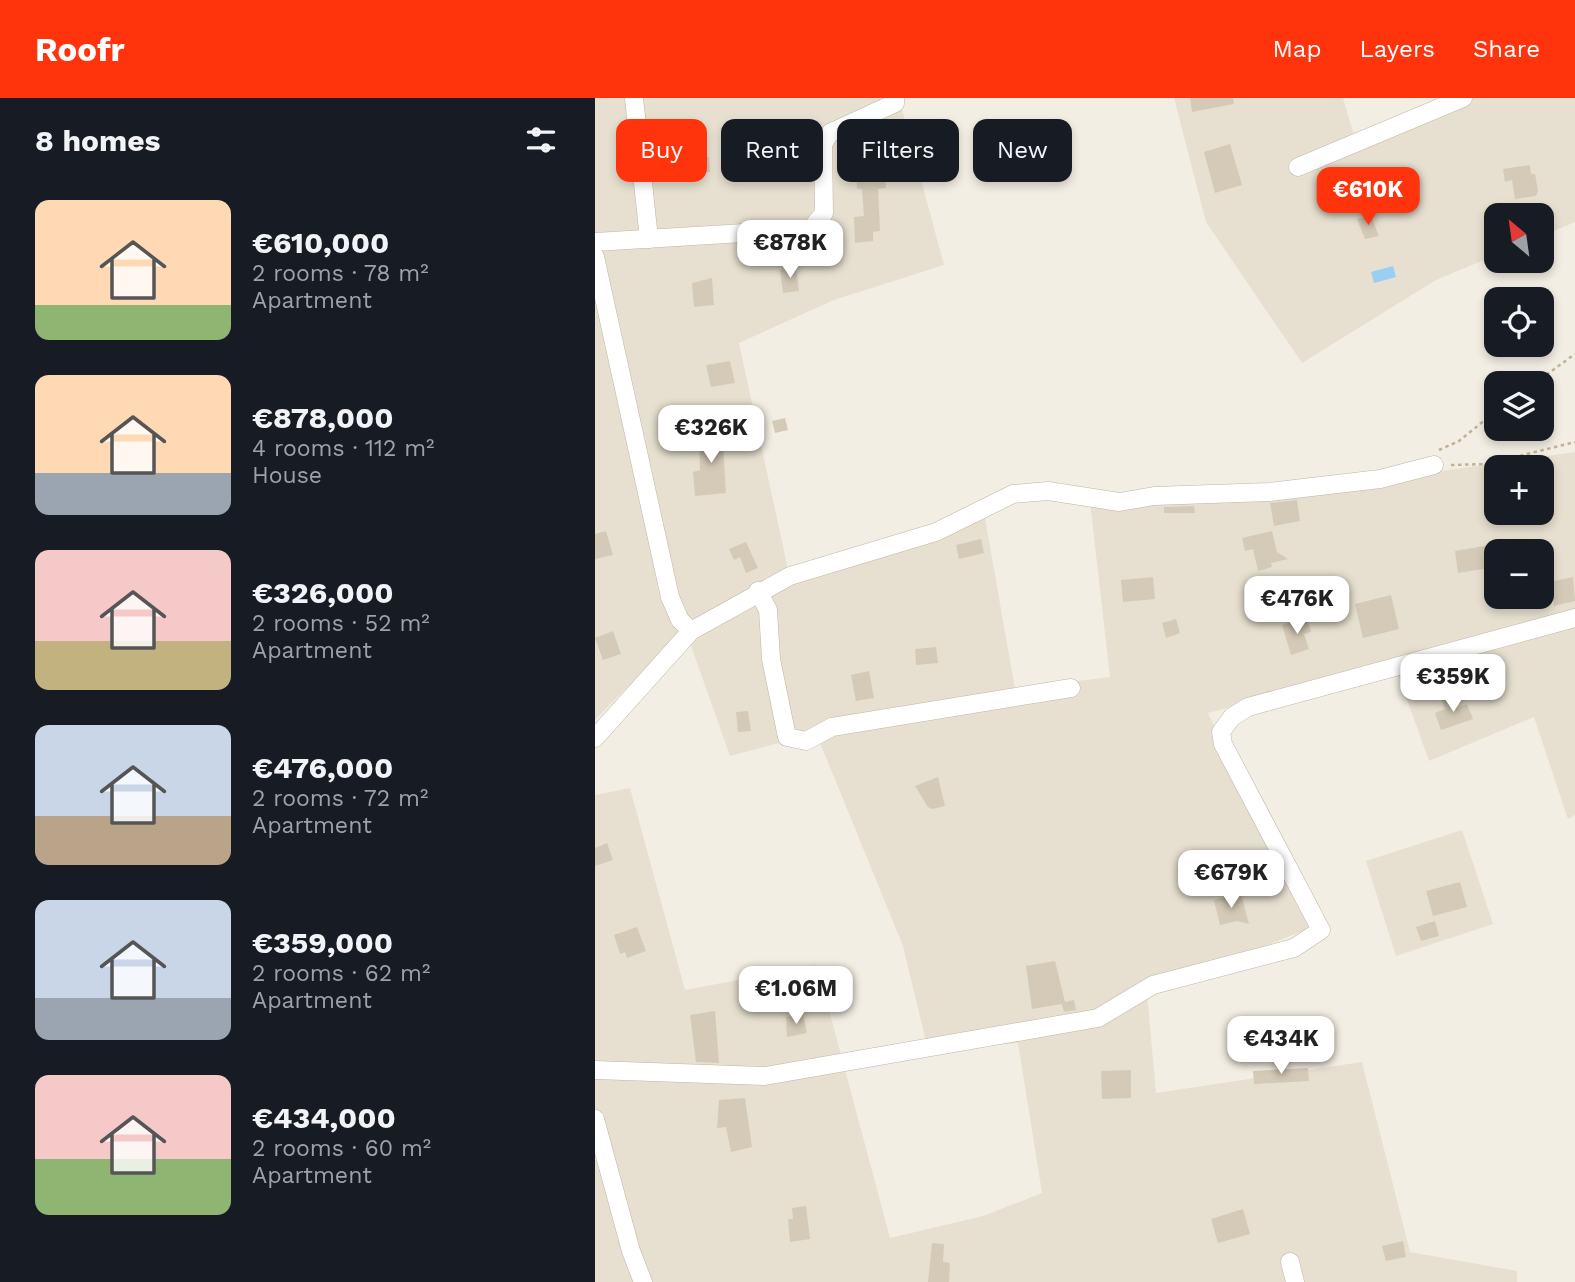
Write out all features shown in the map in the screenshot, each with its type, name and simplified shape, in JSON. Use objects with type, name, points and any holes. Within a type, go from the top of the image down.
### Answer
[{"type":"street","points":[[634,98],[649,239]]},
{"type":"street","points":[[595,242],[811,229],[824,213],[823,144],[830,133],[895,103],[894,98]]},
{"type":"street","points":[[1299,167],[1463,98]]},
{"type":"street","points":[[595,257],[670,597],[680,620],[691,631]]},
{"type":"street","points":[[595,738],[691,631],[758,591],[790,576],[936,532],[1013,494],[1048,491],[1119,502],[1154,496],[1269,492],[1380,479],[1434,465]]},
{"type":"street","points":[[758,591],[768,611],[771,659],[787,737],[806,741],[832,727],[1071,688]]},
{"type":"street","points":[[595,1070],[765,1076],[1042,1028],[1098,1018],[1153,985],[1294,948],[1321,930],[1223,744],[1221,733],[1232,717],[1248,707],[1575,618]]},
{"type":"street","points":[[595,1119],[631,1251],[643,1282]]},
{"type":"street","points":[[1290,1262],[1295,1282]]},
{"type":"path","points":[[1552,371],[1575,354]]},
{"type":"path","points":[[1434,465],[1487,464],[1575,442]]},
{"type":"shaded area","points":[[595,98],[899,98],[905,119],[837,119],[837,182],[922,182],[944,265],[834,300],[739,343],[789,574],[647,667],[595,720]]},
{"type":"shaded area","points":[[1174,98],[1343,98],[1357,146],[1436,116],[1474,98],[1575,98],[1575,222],[1554,231],[1554,203],[1484,203],[1484,260],[1436,280],[1302,363],[1206,222]]},
{"type":"shaded area","points":[[1575,452],[1575,815],[1568,819],[1534,717],[1429,761],[1394,663],[1208,713],[1310,928],[1147,993],[1156,1093],[1362,1062],[1410,1252],[1517,1271],[1517,1282],[595,1282],[595,1160],[604,1157],[595,1129],[595,795],[630,788],[685,990],[817,965],[890,1238],[983,1216],[1042,1193],[1018,1043],[928,1050],[903,946],[816,733],[730,756],[690,643],[767,594],[874,550],[985,518],[1015,689],[1110,677],[1090,502],[1300,491],[1484,465],[1484,525],[1554,525],[1554,455]]},
{"type":"shaded area","points":[[1462,830],[1493,924],[1396,956],[1366,861]]},
{"type":"water","points":[[1393,266],[1396,277],[1374,283],[1371,272]]},
{"type":"building","points":[[1190,98],[1233,98],[1234,104],[1192,112]]},
{"type":"building","points":[[1230,144],[1242,185],[1215,193],[1204,152]]},
{"type":"building","points":[[707,157],[709,157],[710,172],[707,172]]},
{"type":"building","points":[[1530,165],[1531,174],[1535,174],[1538,191],[1536,196],[1515,199],[1512,180],[1505,182],[1503,169]]},
{"type":"building","points":[[857,182],[886,182],[886,188],[878,189],[880,231],[873,232],[873,241],[855,243],[854,217],[864,216],[862,189],[857,189]]},
{"type":"building","points":[[1371,216],[1379,236],[1365,239],[1357,219]]},
{"type":"building","points":[[796,267],[799,291],[783,293],[780,270]]},
{"type":"building","points":[[712,278],[714,305],[694,307],[692,283]]},
{"type":"building","points":[[730,361],[735,383],[711,387],[706,365]]},
{"type":"building","points":[[785,418],[788,430],[775,433],[772,421]]},
{"type":"building","points":[[722,430],[726,493],[695,496],[693,472],[700,470],[699,433]]},
{"type":"building","points":[[1297,500],[1300,521],[1274,526],[1270,503]]},
{"type":"building","points":[[1194,506],[1195,513],[1164,513],[1164,507]]},
{"type":"building","points":[[606,531],[613,555],[595,559],[595,534]]},
{"type":"building","points":[[1272,531],[1277,552],[1288,559],[1271,563],[1272,567],[1258,571],[1253,549],[1245,551],[1242,538]]},
{"type":"building","points":[[981,539],[984,553],[959,559],[956,545]]},
{"type":"building","points":[[746,542],[758,568],[746,573],[740,557],[734,560],[729,549]]},
{"type":"building","points":[[1484,546],[1484,569],[1458,573],[1455,551]]},
{"type":"building","points":[[1153,577],[1155,599],[1123,602],[1121,580]]},
{"type":"building","points":[[1573,577],[1575,601],[1554,606],[1554,581]]},
{"type":"building","points":[[1391,595],[1399,629],[1363,638],[1355,604]]},
{"type":"building","points":[[1307,618],[1311,632],[1304,634],[1309,649],[1291,655],[1282,625]]},
{"type":"building","points":[[1176,619],[1180,633],[1166,638],[1162,623]]},
{"type":"building","points":[[613,631],[621,654],[603,660],[595,638]]},
{"type":"building","points":[[936,647],[938,663],[916,665],[915,649]]},
{"type":"building","points":[[869,671],[874,698],[856,701],[851,675]]},
{"type":"building","points":[[1453,697],[1457,708],[1467,704],[1473,719],[1441,730],[1435,713],[1445,709],[1442,700]]},
{"type":"building","points":[[748,711],[751,731],[738,732],[736,712]]},
{"type":"building","points":[[938,777],[945,806],[932,809],[915,786]]},
{"type":"building","points":[[607,843],[613,860],[595,866],[595,848]]},
{"type":"building","points":[[1460,882],[1467,907],[1433,916],[1426,891]]},
{"type":"building","points":[[1241,894],[1249,924],[1237,921],[1220,925],[1214,900]]},
{"type":"building","points":[[1435,921],[1439,936],[1421,941],[1416,927]]},
{"type":"building","points":[[637,927],[646,951],[627,958],[625,952],[620,954],[614,935]]},
{"type":"building","points":[[1055,961],[1065,1002],[1074,1000],[1076,1010],[1064,1012],[1062,1004],[1032,1009],[1026,966]]},
{"type":"building","points":[[715,1011],[719,1063],[696,1062],[690,1015]]},
{"type":"building","points":[[803,1014],[807,1033],[787,1037],[786,1017]]},
{"type":"building","points":[[1308,1068],[1309,1081],[1254,1084],[1253,1071]]},
{"type":"building","points":[[1131,1070],[1131,1098],[1102,1099],[1101,1071]]},
{"type":"building","points":[[745,1098],[752,1147],[731,1152],[726,1127],[717,1128],[719,1100]]},
{"type":"building","points":[[806,1206],[810,1239],[790,1242],[788,1219],[793,1219],[792,1208]]},
{"type":"building","points":[[1243,1209],[1250,1234],[1218,1243],[1211,1219]]},
{"type":"building","points":[[1403,1241],[1406,1257],[1386,1261],[1382,1246]]},
{"type":"building","points":[[932,1243],[944,1244],[943,1262],[950,1263],[949,1282],[928,1282]]}]
